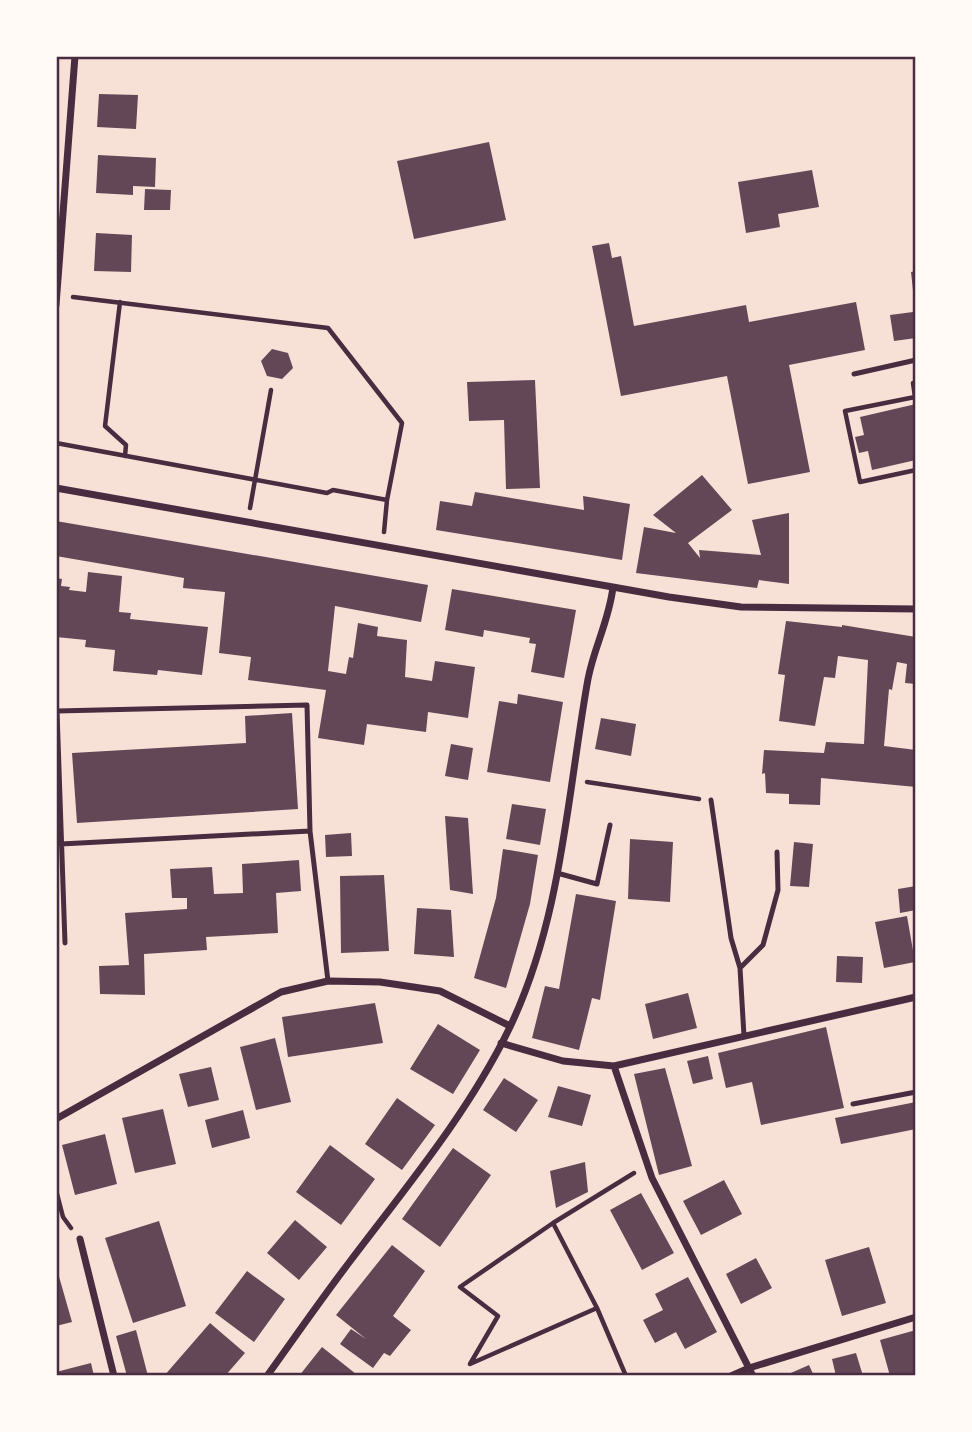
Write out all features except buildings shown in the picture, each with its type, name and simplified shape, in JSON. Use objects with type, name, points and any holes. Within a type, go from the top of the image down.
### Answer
[{"type":"street","points":[[56,305],[75,56]]},
{"type":"street","points":[[56,488],[382,547],[741,607],[916,609]]},
{"type":"street","points":[[267,1376],[350,1261],[414,1180],[471,1095],[510,1026],[538,956],[574,780],[589,676],[608,619],[613,587]]},
{"type":"street","points":[[56,1119],[281,992],[328,981],[380,982],[440,991],[510,1026]]},
{"type":"street","points":[[501,1043],[563,1061],[614,1066],[916,997]]},
{"type":"street","points":[[614,1066],[647,1165],[753,1376]]},
{"type":"street","points":[[80,1239],[114,1376]]},
{"type":"street","points":[[732,1376],[749,1368],[916,1317]]},
{"type":"lane","points":[[854,373],[916,360]]},
{"type":"lane","points":[[65,943],[57,710],[307,705],[310,831],[328,981]]},
{"type":"lane","points":[[710,800],[732,938],[740,968],[744,1036]]},
{"type":"lane","points":[[557,873],[597,884],[610,825]]},
{"type":"lane","points":[[61,844],[310,831]]},
{"type":"lane","points":[[740,968],[762,944],[778,890],[777,852]]},
{"type":"lane","points":[[853,1104],[916,1092]]},
{"type":"path","points":[[58,295],[328,328],[402,423],[387,500],[382,547]]},
{"type":"path","points":[[120,302],[105,426],[126,445],[125,456]]},
{"type":"path","points":[[916,383],[913,383],[915,397],[845,411],[860,482],[916,470]]},
{"type":"path","points":[[247,523],[271,390]]},
{"type":"path","points":[[56,443],[327,492],[333,490],[387,500]]},
{"type":"path","points":[[604,785],[710,800]]},
{"type":"path","points":[[597,1308],[470,1364],[498,1316],[460,1287],[553,1223],[647,1165]]},
{"type":"path","points":[[56,1190],[62,1217],[80,1239]]},
{"type":"path","points":[[553,1223],[597,1308],[626,1376]]}]
